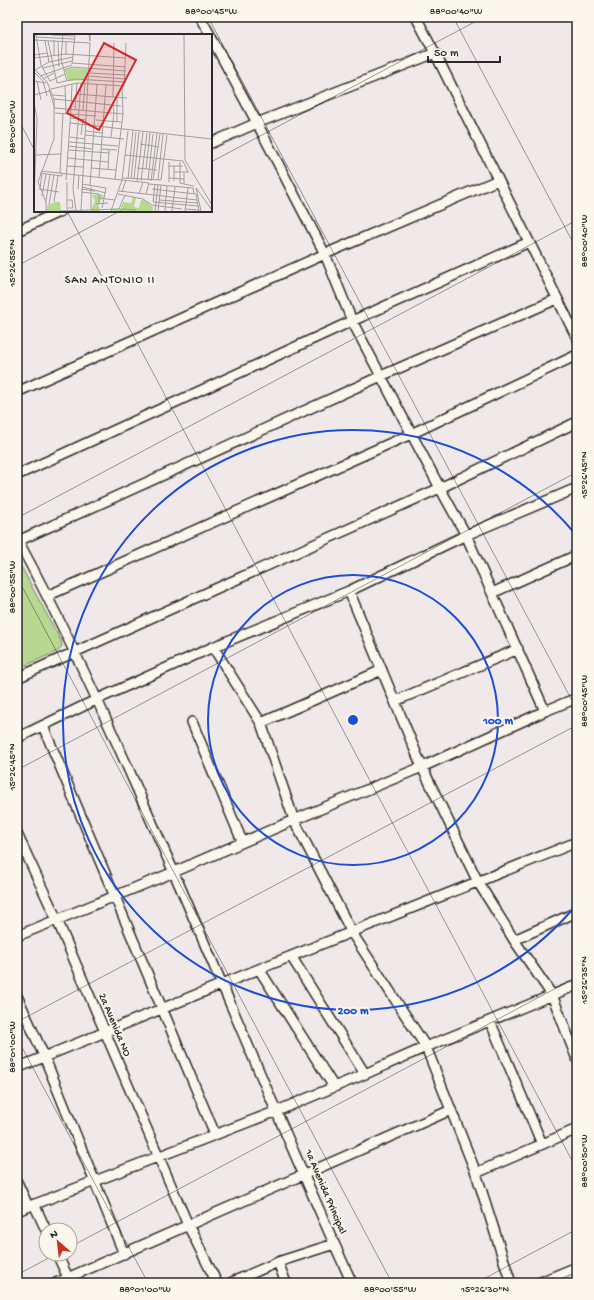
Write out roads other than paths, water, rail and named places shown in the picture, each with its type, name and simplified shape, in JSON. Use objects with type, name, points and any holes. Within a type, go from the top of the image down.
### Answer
[{"type":"street","points":[[416,17],[577,338]]},
{"type":"street","points":[[202,18],[209,34]]},
{"type":"street","points":[[212,40],[325,254],[352,321],[411,434],[466,534],[545,711]]},
{"type":"street","points":[[212,144],[257,123],[435,53]]},
{"type":"street","points":[[17,392],[325,254],[498,180]]},
{"type":"street","points":[[17,231],[58,212]]},
{"type":"street","points":[[17,475],[352,321],[529,242]]},
{"type":"street","points":[[18,540],[381,376],[557,299]]},
{"type":"street","points":[[47,596],[411,434],[577,355]]},
{"type":"street","points":[[17,678],[440,488],[577,422]]},
{"type":"street","points":[[17,738],[98,699],[213,647],[349,590],[466,534],[577,488]]},
{"type":"street","name":"1a Avenida Principal","points":[[18,540],[98,699],[352,1283]]},
{"type":"street","points":[[492,593],[577,555]]},
{"type":"street","points":[[349,590],[422,767],[478,882],[514,940],[552,995],[577,1059]]},
{"type":"street","points":[[213,647],[261,723],[294,820],[352,933],[426,1047],[476,1173],[511,1283]]},
{"type":"street","points":[[395,701],[518,649]]},
{"type":"street","points":[[261,723],[382,670]]},
{"type":"street","points":[[17,936],[174,872],[422,767],[577,698]]},
{"type":"street","points":[[192,722],[242,842]]},
{"type":"street","points":[[43,726],[215,1134]]},
{"type":"street","name":"2a Avenida NO","points":[[17,834],[57,920],[188,1225],[217,1283]]},
{"type":"street","points":[[17,1068],[291,956],[352,933],[577,842]]},
{"type":"street","points":[[514,940],[577,912]]},
{"type":"street","points":[[291,956],[365,1074]]},
{"type":"street","points":[[259,969],[334,1087]]},
{"type":"street","points":[[17,1211],[277,1111],[426,1047],[577,985]]},
{"type":"street","points":[[17,996],[44,1056],[124,1254]]},
{"type":"street","points":[[490,1021],[542,1144]]},
{"type":"street","points":[[56,1283],[70,1280],[188,1225],[451,1110]]},
{"type":"street","points":[[476,1173],[577,1129]]},
{"type":"street","points":[[17,1182],[41,1222]]},
{"type":"street","points":[[230,1283],[278,1262],[334,1244]]},
{"type":"street","points":[[61,1262],[70,1280]]},
{"type":"street","points":[[278,1262],[286,1283]]},
{"type":"street","points":[[538,1283],[577,1267]]},
{"type":"district","name":"SAN ANTONIO II","points":[[110,281]]}]
